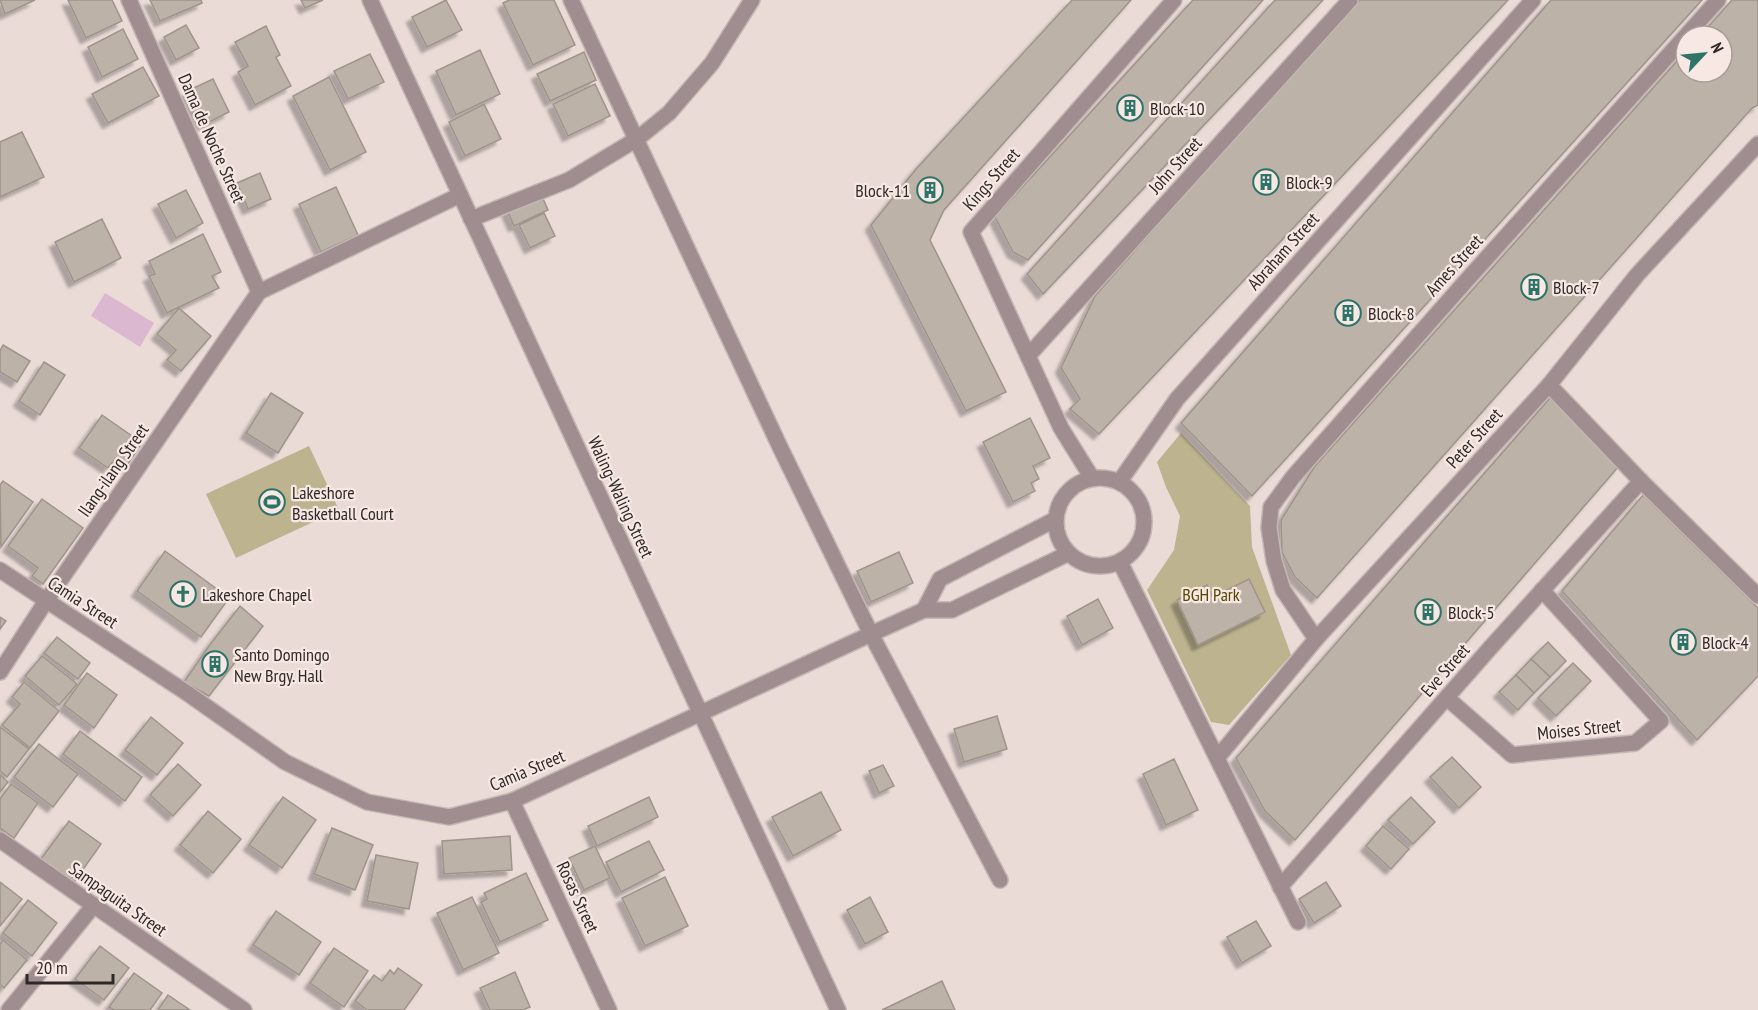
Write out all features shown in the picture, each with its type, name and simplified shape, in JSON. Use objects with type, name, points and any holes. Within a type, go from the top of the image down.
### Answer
[{"type":"street","name":"Dama de Noche Street","points":[[129,0],[259,292]]},
{"type":"street","name":"Waling-Waling Street","points":[[370,0],[838,1010]]},
{"type":"street","points":[[571,0],[779,445],[871,634],[1000,880]]},
{"type":"street","points":[[471,219],[569,180],[637,139],[669,113],[712,63],[752,0]]},
{"type":"street","name":"Kings Street","points":[[1092,478],[1061,428],[971,232],[1174,0]]},
{"type":"street","name":"John Street","points":[[1028,356],[1350,0]]},
{"type":"street","name":"Abraham Street","points":[[1120,481],[1177,399],[1533,0]]},
{"type":"street","name":"Ames Street","points":[[1316,639],[1283,590],[1274,561],[1269,528],[1271,507],[1293,477],[1442,307],[1718,0]]},
{"type":"street","name":"Peter Street","points":[[1218,757],[1316,639],[1549,385],[1637,275],[1758,144]]},
{"type":"street","points":[[259,292],[460,195]]},
{"type":"street","name":"Ilang-ilang Street","points":[[0,672],[46,601],[259,292]]},
{"type":"street","points":[[1549,385],[1641,482],[1758,596]]},
{"type":"street","points":[[1106,477],[1120,481],[1132,490],[1140,501],[1144,515],[1144,529],[1140,542],[1132,554],[1120,562],[1107,566],[1093,566],[1080,561],[1061,543],[1056,519],[1059,504],[1078,482],[1106,477]]},
{"type":"street","name":"Eve Street","points":[[1280,887],[1542,590],[1641,482]]},
{"type":"street","points":[[1056,519],[940,579],[924,610],[952,610],[1069,553]]},
{"type":"street","points":[[1120,562],[1298,922]]},
{"type":"street","name":"Camia Street","points":[[0,570],[187,693],[285,762],[367,802],[449,817],[512,801],[924,610]]},
{"type":"street","name":"Moises Street","points":[[1447,698],[1512,755],[1635,742],[1661,721],[1542,590]]},
{"type":"street","name":"Rosas Street","points":[[512,801],[609,1010]]},
{"type":"street","name":"Sampaguita Street","points":[[0,840],[244,1010]]},
{"type":"street","points":[[9,1010],[94,905]]},
{"type":"green space","name":"BGH Park","points":[[1181,433],[1250,506],[1252,547],[1291,655],[1229,725],[1211,722],[1147,590],[1174,550],[1180,516],[1157,462]]},
{"type":"green space","name":"Lakeshore Basketball Court","points":[[309,446],[339,510],[236,558],[206,494]]},
{"type":"shaded area","points":[[105,293],[154,323],[140,347],[91,316]]},
{"type":"building","points":[[0,0],[35,0],[5,14]]},
{"type":"building","points":[[68,0],[112,0],[122,21],[86,38]]},
{"type":"building","points":[[150,0],[201,0],[202,3],[160,21]]},
{"type":"building","points":[[301,0],[323,0],[305,8]]},
{"type":"building","points":[[446,0],[462,30],[427,47],[412,17]]},
{"type":"building","points":[[509,0],[554,0],[575,45],[533,65],[503,3]]},
{"type":"building","name":"Block-11","points":[[1072,0],[1131,0],[944,210],[930,240],[1006,392],[966,411],[871,225],[916,169]]},
{"type":"building","name":"Block-10","points":[[1193,0],[1263,0],[1028,260],[1013,252],[995,217]]},
{"type":"building","name":"Block-10","points":[[1275,0],[1323,0],[1043,294],[1027,274]]},
{"type":"building","name":"Block-9","points":[[1360,0],[1508,0],[1099,434],[1070,409],[1080,399],[1061,368],[1095,296],[1296,68]]},
{"type":"building","name":"Block-8","points":[[1551,0],[1702,0],[1680,24],[1674,24],[1674,31],[1252,496],[1181,423]]},
{"type":"building","name":"Block-7","points":[[1732,0],[1758,0],[1758,105],[1752,108],[1317,598],[1295,577],[1282,552],[1281,520],[1315,466],[1674,64],[1674,84],[1734,84],[1734,24],[1711,24]]},
{"type":"building","points":[[186,25],[199,48],[176,60],[164,37]]},
{"type":"building","points":[[266,26],[280,55],[276,57],[291,86],[255,105],[238,72],[248,66],[235,42]]},
{"type":"building","points":[[123,29],[138,59],[102,77],[88,47]]},
{"type":"building","points":[[480,50],[500,94],[456,115],[436,71]]},
{"type":"building","points":[[584,52],[596,80],[550,101],[537,74]]},
{"type":"building","points":[[370,54],[384,82],[348,99],[334,71]]},
{"type":"building","points":[[143,67],[159,96],[108,123],[92,94]]},
{"type":"building","points":[[329,77],[366,152],[330,170],[293,96]]},
{"type":"building","points":[[213,79],[229,112],[203,125],[187,91]]},
{"type":"building","points":[[595,84],[610,116],[568,136],[553,104]]},
{"type":"building","points":[[484,104],[501,139],[465,156],[449,122]]},
{"type":"building","points":[[22,132],[44,177],[0,197],[0,142]]},
{"type":"building","points":[[260,173],[271,199],[248,209],[237,183]]},
{"type":"building","points":[[336,187],[358,235],[321,252],[299,204]]},
{"type":"building","points":[[186,190],[203,223],[176,238],[158,204]]},
{"type":"building","points":[[541,194],[548,210],[514,226],[507,210]]},
{"type":"building","points":[[544,213],[555,236],[530,248],[519,225]]},
{"type":"building","points":[[102,219],[121,258],[74,282],[55,242]]},
{"type":"building","points":[[203,234],[221,272],[212,276],[219,288],[167,313],[149,276],[155,274],[149,261]]},
{"type":"building","points":[[179,308],[211,336],[181,371],[167,360],[176,350],[157,334]]},
{"type":"building","points":[[3,345],[30,361],[17,382],[0,372],[0,351]]},
{"type":"building","points":[[44,362],[65,375],[40,415],[19,401]]},
{"type":"building","points":[[271,393],[303,413],[278,453],[246,433]]},
{"type":"building","name":"Block-5","points":[[1550,398],[1619,466],[1295,840],[1265,811],[1236,758]]},
{"type":"building","points":[[102,415],[142,443],[126,467],[115,459],[108,468],[79,448]]},
{"type":"building","points":[[1030,418],[1050,458],[1033,466],[1039,479],[1031,483],[1035,491],[1013,502],[983,442]]},
{"type":"building","points":[[3,481],[33,502],[1,547],[0,485]]},
{"type":"building","name":"Block-4","points":[[1643,495],[1758,608],[1758,676],[1697,740],[1562,591]]},
{"type":"building","points":[[42,499],[83,528],[43,584],[32,576],[38,568],[8,546]]},
{"type":"building","name":"Lakeshore Chapel","points":[[165,551],[229,598],[201,637],[137,591]]},
{"type":"building","points":[[899,552],[913,583],[871,602],[857,571]]},
{"type":"building","points":[[1249,579],[1265,612],[1198,645],[1177,600],[1207,585],[1213,597]]},
{"type":"building","points":[[1098,599],[1113,628],[1082,645],[1067,616]]},
{"type":"building","name":"Santo Domingo New Brgy. Hall","points":[[240,606],[263,626],[209,696],[184,682]]},
{"type":"building","points":[[0,617],[6,621],[0,629]]},
{"type":"building","points":[[57,637],[90,663],[78,679],[44,653]]},
{"type":"building","points":[[1548,642],[1566,661],[1550,677],[1531,659]]},
{"type":"building","points":[[42,656],[77,684],[59,705],[25,676]]},
{"type":"building","points":[[1531,659],[1550,677],[1534,693],[1516,675]]},
{"type":"building","points":[[1573,663],[1591,681],[1556,716],[1538,698]]},
{"type":"building","points":[[87,673],[117,695],[94,728],[64,705]]},
{"type":"building","points":[[1516,675],[1534,693],[1518,710],[1499,692]]},
{"type":"building","points":[[24,682],[59,711],[30,748],[2,725],[20,704],[12,697]]},
{"type":"building","points":[[997,716],[1007,749],[964,762],[954,729]]},
{"type":"building","points":[[151,717],[183,743],[157,775],[125,750]]},
{"type":"building","points":[[0,727],[29,749],[7,777],[0,771]]},
{"type":"building","points":[[80,731],[142,777],[125,801],[63,754]]},
{"type":"building","points":[[39,744],[78,774],[53,807],[14,777]]},
{"type":"building","points":[[1452,757],[1481,787],[1459,808],[1430,777]]},
{"type":"building","points":[[1174,759],[1198,810],[1166,825],[1143,774]]},
{"type":"building","points":[[178,764],[201,785],[173,816],[150,795]]},
{"type":"building","points":[[883,765],[894,786],[879,793],[869,771]]},
{"type":"building","points":[[0,775],[8,782],[0,792]]},
{"type":"building","points":[[11,784],[38,803],[14,838],[0,828],[0,799]]},
{"type":"building","points":[[821,792],[841,830],[793,856],[772,817]]},
{"type":"building","points":[[283,797],[316,820],[282,868],[249,845]]},
{"type":"building","points":[[649,797],[658,817],[597,846],[588,826]]},
{"type":"building","points":[[1411,797],[1435,822],[1413,844],[1388,820]]},
{"type":"building","points":[[208,811],[241,839],[213,873],[180,845]]},
{"type":"building","points":[[69,821],[101,844],[74,882],[41,859]]},
{"type":"building","points":[[1383,826],[1409,849],[1391,869],[1366,846]]},
{"type":"building","points":[[332,828],[373,845],[355,890],[314,874]]},
{"type":"building","points":[[510,836],[512,870],[444,874],[442,841]]},
{"type":"building","points":[[649,841],[664,870],[621,892],[606,862]]},
{"type":"building","points":[[595,846],[610,878],[584,890],[569,858]]},
{"type":"building","points":[[376,855],[418,863],[409,909],[367,901]]},
{"type":"building","points":[[526,873],[548,920],[500,942],[481,902],[487,899],[484,893]]},
{"type":"building","points":[[665,877],[688,926],[645,946],[622,898]]},
{"type":"building","points":[[0,882],[22,899],[0,926]]},
{"type":"building","points":[[1326,882],[1341,906],[1314,923],[1299,899]]},
{"type":"building","points":[[472,897],[499,953],[463,970],[437,913]]},
{"type":"building","points":[[870,897],[888,932],[865,944],[847,910]]},
{"type":"building","points":[[28,900],[57,923],[32,956],[3,933]]},
{"type":"building","points":[[276,911],[321,942],[299,975],[253,945]]},
{"type":"building","points":[[1256,921],[1271,946],[1242,963],[1227,937]]},
{"type":"building","points":[[3,940],[27,960],[4,988],[0,984],[0,944]]},
{"type":"building","points":[[100,946],[129,968],[104,1000],[75,979]]},
{"type":"building","points":[[334,948],[368,971],[344,1007],[310,983]]},
{"type":"building","points":[[398,968],[422,985],[404,1010],[367,1010],[355,1001],[374,975],[382,981],[390,970],[394,974]]},
{"type":"building","points":[[515,972],[530,1007],[523,1010],[490,1010],[480,988]]},
{"type":"building","points":[[134,973],[162,993],[150,1010],[114,1010],[109,1007]]},
{"type":"building","points":[[942,981],[955,1010],[882,1010]]},
{"type":"building","points":[[168,995],[190,1010],[158,1010]]},
{"type":"place","name":"Block-10","points":[[1130,108]]},
{"type":"place","name":"Block-9","points":[[1266,182]]},
{"type":"place","name":"Block-11","points":[[930,190]]},
{"type":"place","name":"Block-7","points":[[1534,287]]},
{"type":"place","name":"Block-8","points":[[1348,313]]},
{"type":"place","name":"Lakeshore Basketball Court","points":[[272,502]]},
{"type":"place","name":"Lakeshore Chapel","points":[[183,594]]},
{"type":"place","name":"Block-5","points":[[1428,612]]},
{"type":"place","name":"Block-4","points":[[1683,642]]},
{"type":"place","name":"Santo Domingo New Brgy. Hall","points":[[215,664]]}]
